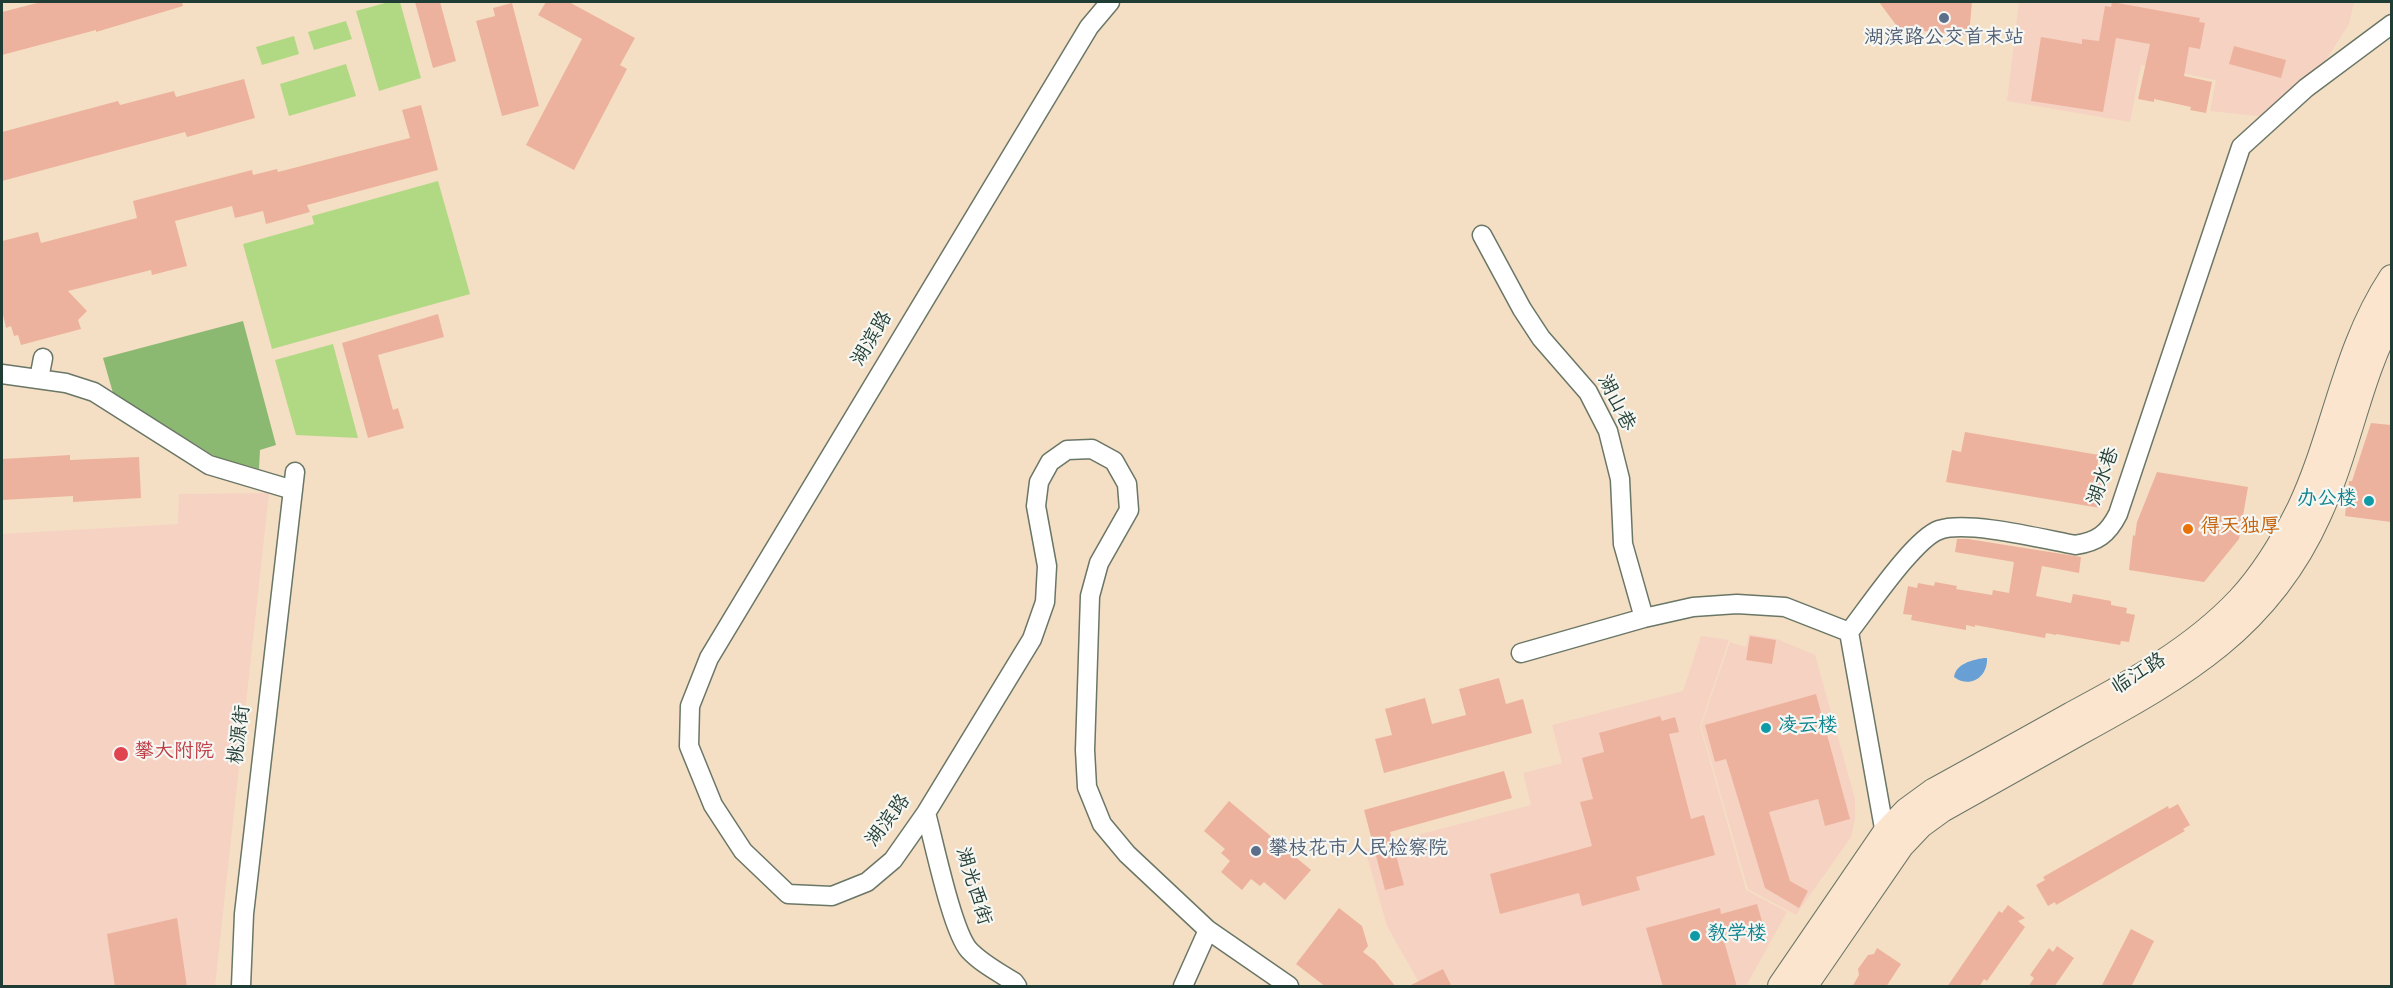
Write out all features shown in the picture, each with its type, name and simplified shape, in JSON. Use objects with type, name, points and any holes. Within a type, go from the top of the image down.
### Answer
[{"type":"main road","name":"临江路","points":[[1804,987],[1893,840],[1907,811],[1933,792],[2164,663],[2216,623],[2264,572],[2300,508],[2314,474],[2364,326],[2391,278]]},
{"type":"main road","name":"临江路","points":[[1781,987],[1893,840],[1942,809],[2175,679],[2220,644],[2253,612],[2300,550],[2318,515],[2333,479],[2373,354],[2391,315]]},
{"type":"street","name":"湖滨路","points":[[1110,2],[1089,27],[709,658],[690,706],[689,746],[713,805],[743,851],[788,894],[832,896],[867,882],[893,860],[926,813],[1032,639],[1045,603],[1047,566],[1036,506],[1039,482],[1050,462],[1067,450],[1092,449],[1114,461],[1127,484],[1129,510],[1099,563],[1090,596],[1085,750],[1087,787],[1102,824],[1127,854],[1208,930],[1289,987]]},
{"type":"street","name":"湖水巷","points":[[1849,632],[1919,542],[1939,530],[1962,526],[2075,545],[2090,543],[2103,536],[2112,526],[2118,514],[2241,147],[2306,88],[2391,24]]},
{"type":"street","name":"湖山巷","points":[[1482,235],[1522,309],[1541,338],[1588,392],[1608,431],[1620,479],[1623,544],[1644,618]]},
{"type":"street","points":[[39,379],[43,358]]},
{"type":"street","name":"桃源街","points":[[2,374],[66,383],[94,392],[208,465],[294,481],[244,914],[241,987]]},
{"type":"street","points":[[1521,653],[1644,618],[1693,607],[1737,604],[1785,607],[1849,632],[1893,840]]},
{"type":"street","name":"湖光西街","points":[[926,813],[957,928],[967,948],[984,963],[1014,982],[1017,987]]},
{"type":"street","points":[[1183,987],[1208,930]]},
{"type":"shaded area","points":[[2019,2],[2354,2],[2349,24],[2319,71],[2266,117],[2210,111],[2216,80],[2141,65],[2130,122],[2007,101]]},
{"type":"shaded area","name":"攀大附院","points":[[269,493],[215,986],[4,986],[2,973],[2,534],[178,524],[179,494]]},
{"type":"shaded area","points":[[1749,634],[1777,639],[1815,655],[1855,799],[1855,819],[1851,837],[1796,915],[1748,889],[1701,726],[1730,642],[1746,647]]},
{"type":"shaded area","points":[[1701,636],[1729,640],[1700,726],[1746,890],[1787,912],[1746,986],[1421,986],[1387,926],[1365,849],[1531,805],[1523,773],[1562,763],[1552,725],[1683,691]]},
{"type":"green space","points":[[389,2],[400,2],[421,78],[379,91],[356,11]]},
{"type":"green space","points":[[346,21],[352,39],[314,50],[308,32]]},
{"type":"green space","points":[[294,36],[299,54],[262,65],[256,47]]},
{"type":"green space","points":[[346,64],[356,96],[289,116],[280,84]]},
{"type":"green space","points":[[438,181],[470,294],[272,349],[243,244],[314,224],[312,216]]},
{"type":"green space","points":[[243,321],[276,445],[260,450],[259,469],[216,457],[113,393],[103,358]]},
{"type":"green space","points":[[333,344],[358,438],[296,435],[275,360]]},
{"type":"water","points":[[1987,658],[1985,671],[1977,679],[1966,682],[1954,677],[1961,666],[1969,661]]},
{"type":"building","points":[[41,2],[182,2],[183,6],[96,32],[96,30],[2,55],[2,12]]},
{"type":"building","points":[[415,2],[440,2],[456,61],[433,68]]},
{"type":"building","points":[[546,2],[569,2],[635,38],[620,65],[627,69],[574,170],[526,145],[582,39],[538,15]]},
{"type":"building","points":[[1879,2],[1972,2],[1969,35],[1899,29]]},
{"type":"building","points":[[2112,2],[2200,18],[2199,22],[2205,23],[2200,49],[2189,47],[2184,76],[2212,82],[2206,113],[2190,110],[2191,107],[2154,99],[2154,102],[2138,99],[2150,44],[2116,38],[2103,112],[2031,101],[2041,37],[2082,44],[2082,39],[2099,41],[2105,6],[2111,7]]},
{"type":"building","points":[[512,3],[539,106],[502,116],[476,21],[495,16],[493,8]]},
{"type":"building","points":[[2234,46],[2286,60],[2281,78],[2229,64]]},
{"type":"building","points":[[244,79],[255,118],[187,137],[185,132],[2,181],[2,132],[118,101],[120,105],[174,91],[176,97]]},
{"type":"building","points":[[421,105],[438,170],[307,205],[310,212],[266,224],[263,211],[235,218],[232,206],[175,221],[187,266],[152,275],[151,270],[68,291],[87,311],[78,320],[81,329],[21,345],[18,335],[14,336],[11,326],[6,328],[2,310],[2,241],[38,232],[41,243],[137,218],[133,201],[252,170],[253,175],[277,169],[278,172],[410,138],[402,110]]},
{"type":"building","points":[[438,314],[444,337],[378,355],[393,410],[398,408],[404,428],[368,438],[342,343]]},
{"type":"building","points":[[2371,423],[2391,425],[2391,522],[2345,516],[2349,481],[2352,481]]},
{"type":"building","points":[[1965,432],[2099,455],[2096,475],[2106,476],[2100,508],[1946,482],[1952,450],[1961,452]]},
{"type":"building","points":[[70,455],[70,460],[139,457],[141,498],[73,502],[73,496],[2,500],[2,459]]},
{"type":"building","name":"得天独厚","points":[[2157,472],[2248,487],[2239,539],[2204,582],[2129,570],[2133,535],[2135,536],[2137,522]]},
{"type":"building","points":[[1957,539],[2081,557],[2079,573],[2042,566],[2036,596],[2071,603],[2073,594],[2111,601],[2111,605],[2127,608],[2126,613],[2135,615],[2129,642],[2121,641],[2120,645],[2046,633],[2045,638],[1975,625],[1975,627],[1966,625],[1966,630],[1911,620],[1912,615],[1903,614],[1908,586],[1917,588],[1918,583],[1934,586],[1935,582],[1957,586],[1956,589],[1992,595],[1993,590],[2009,593],[2014,562],[1955,552]]},
{"type":"building","points":[[1750,636],[1776,640],[1772,664],[1746,660]]},
{"type":"building","points":[[1499,678],[1506,704],[1523,699],[1532,733],[1384,773],[1375,739],[1392,735],[1385,709],[1425,698],[1432,724],[1466,715],[1459,689]]},
{"type":"building","points":[[1816,694],[1850,819],[1825,826],[1818,799],[1769,812],[1790,881],[1808,891],[1799,908],[1765,888],[1726,759],[1715,762],[1705,725]]},
{"type":"building","points":[[1660,716],[1662,721],[1675,717],[1679,732],[1669,734],[1691,819],[1704,815],[1715,855],[1636,877],[1640,890],[1582,906],[1579,893],[1500,914],[1490,874],[1592,846],[1580,802],[1593,799],[1582,758],[1604,752],[1599,733]]},
{"type":"building","points":[[1504,771],[1512,798],[1390,832],[1404,885],[1385,890],[1364,810]]},
{"type":"building","name":"攀枝花市人民检察院","points":[[1229,801],[1311,870],[1285,900],[1264,882],[1260,886],[1251,879],[1242,890],[1221,872],[1230,861],[1221,853],[1225,849],[1204,831]]},
{"type":"building","points":[[2178,804],[2190,825],[2183,829],[2185,831],[2056,905],[2055,902],[2048,906],[2036,885],[2045,880],[2043,877],[2168,806],[2169,809]]},
{"type":"building","points":[[1757,904],[1764,928],[1724,941],[1737,987],[1663,987],[1646,928],[1720,908],[1721,914]]},
{"type":"building","points":[[2008,905],[2025,918],[2018,921],[2025,927],[1987,981],[1984,979],[1979,987],[1947,987],[1999,911],[2002,913]]},
{"type":"building","points":[[1339,908],[1362,926],[1368,946],[1363,952],[1375,961],[1396,987],[1326,987],[1296,964]]},
{"type":"building","points":[[177,918],[187,987],[115,987],[107,934]]},
{"type":"building","points":[[2131,929],[2154,941],[2131,987],[2101,987]]},
{"type":"building","points":[[2057,946],[2074,958],[2054,987],[2028,987],[2034,978],[2030,975],[2049,948],[2053,952]]},
{"type":"building","points":[[1877,948],[1901,964],[1886,987],[1852,987],[1859,975],[1858,969],[1868,955],[1874,954]]},
{"type":"building","points":[[1443,969],[1452,987],[1407,987]]},
{"type":"place","name":"湖滨路公交首末站","points":[[1944,18]]},
{"type":"place","name":"办公楼","points":[[2369,501]]},
{"type":"place","name":"得天独厚","points":[[2188,529]]},
{"type":"place","name":"凌云楼","points":[[1766,728]]},
{"type":"place","name":"攀大附院","points":[[121,754]]},
{"type":"place","name":"攀枝花市人民检察院","points":[[1256,851]]},
{"type":"place","name":"教学楼","points":[[1695,936]]}]
